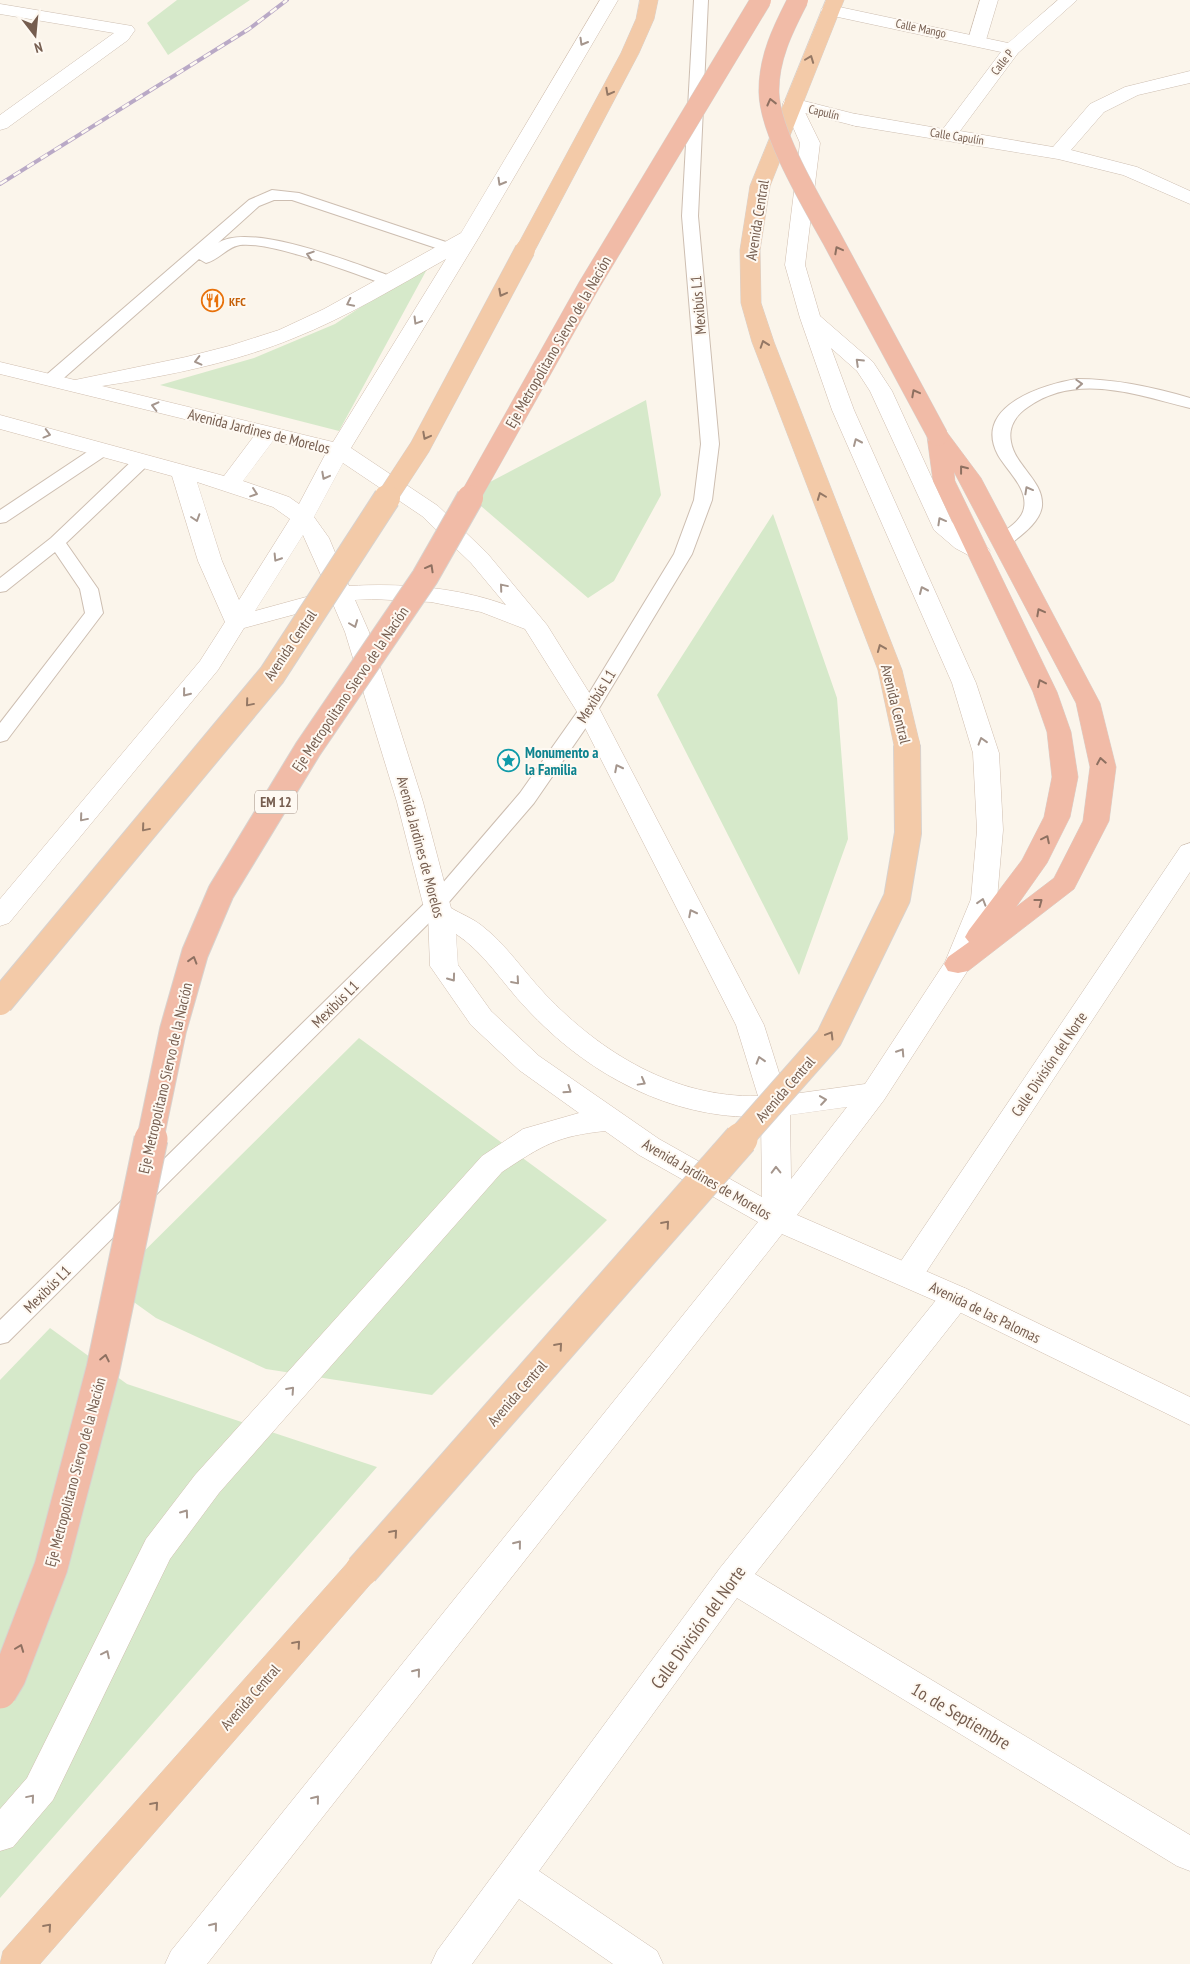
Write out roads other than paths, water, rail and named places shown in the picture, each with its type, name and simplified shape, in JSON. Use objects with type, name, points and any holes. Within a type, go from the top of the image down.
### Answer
[{"type":"highway","name":"Avenida Central","points":[[0,1002],[272,675],[420,447],[630,53],[644,19],[649,0]]},
{"type":"highway","name":"Eje Metropolitano Siervo de la Nación","points":[[0,1692],[9,1677],[51,1566],[103,1368],[173,1030],[195,953],[221,892],[308,749],[425,577],[588,287],[761,0]]},
{"type":"highway","points":[[798,0],[780,34],[772,64],[769,94],[785,148],[813,204],[938,436],[970,478],[1088,703],[1103,767],[1096,820],[1065,882],[958,964]]},
{"type":"highway","name":"Avenida Central","points":[[16,1964],[829,1038],[898,898],[908,833],[907,745],[890,670],[763,342],[752,303],[750,250],[760,186],[832,5]]},
{"type":"highway","points":[[938,436],[944,481],[1045,692],[1059,732],[1065,777],[1057,817],[1034,863],[958,964]]},
{"type":"main road","points":[[0,916],[202,672],[237,623],[303,517],[338,450],[469,237],[609,0]]},
{"type":"main road","points":[[977,40],[989,0]]},
{"type":"main road","name":"Calle P","points":[[948,135],[1012,49],[1068,0]]},
{"type":"main road","name":"Calle Mango","points":[[832,5],[1012,49]]},
{"type":"main road","points":[[0,9],[126,30],[122,36],[0,124]]},
{"type":"main road","points":[[1058,153],[1097,108],[1132,91],[1190,77]]},
{"type":"main road","points":[[184,1964],[777,1219],[874,1093],[958,964],[984,899],[990,830],[986,753],[964,683],[843,410],[810,318],[795,265],[810,143],[792,104]]},
{"type":"main road","name":"Capulín","points":[[792,104],[856,120]]},
{"type":"main road","name":"Calle Capulín","points":[[856,120],[1058,153],[1130,171],[1190,198]]},
{"type":"main road","points":[[61,383],[157,371],[214,357],[287,333],[390,281],[469,237]]},
{"type":"main road","points":[[810,318],[843,346],[881,390],[942,525],[963,543],[978,551]]},
{"type":"main road","name":"Avenida Jardines de Morelos","points":[[0,368],[338,450],[430,511],[479,558],[535,625],[588,710],[750,1025],[775,1106],[777,1219]]},
{"type":"main road","name":"Avenida Jardines de Morelos","points":[[0,422],[229,484],[281,502],[303,517],[316,538],[343,594],[357,632],[410,802],[439,909],[444,966],[481,1018],[529,1063],[649,1147],[777,1219]]},
{"type":"main road","points":[[229,484],[268,433]]},
{"type":"main road","points":[[182,471],[210,561],[237,623]]},
{"type":"main road","points":[[237,623],[343,594],[372,592],[431,595],[487,606],[535,625]]},
{"type":"main road","name":"Calle División del Norte","points":[[908,1275],[1190,852]]},
{"type":"main road","points":[[439,909],[476,934],[526,992],[567,1032],[608,1064],[652,1088],[711,1104],[775,1106],[874,1093]]},
{"type":"main road","points":[[0,1836],[40,1789],[158,1549],[206,1484],[492,1164],[533,1137],[573,1124],[611,1120]]},
{"type":"main road","name":"Avenida de las Palomas","points":[[777,1219],[956,1297],[1190,1412]]},
{"type":"main road","name":"Calle División del Norte","points":[[450,1964],[732,1578],[956,1297]]},
{"type":"main road","name":"1o. de Septiembre","points":[[732,1578],[1190,1854]]},
{"type":"main road","points":[[516,1876],[644,1964]]},
{"type":"lane","name":"Mexibús L1","points":[[0,1335],[439,909],[527,798],[588,710],[683,554],[703,500],[710,444],[690,216],[701,0]]},
{"type":"lane","points":[[61,383],[94,343],[254,203],[272,196],[294,196],[450,248]]},
{"type":"lane","points":[[94,343],[142,312],[226,244],[240,240],[260,242],[303,252],[390,281]]},
{"type":"lane","points":[[1002,542],[1026,521],[1033,510],[1032,496],[1004,449],[1001,429],[1008,415],[1025,400],[1043,392],[1073,384],[1104,384],[1137,388],[1190,403]]},
{"type":"lane","points":[[0,518],[102,450]]},
{"type":"lane","points":[[0,587],[58,542],[142,461]]},
{"type":"lane","points":[[0,736],[94,613],[89,589],[58,542]]},
{"type":"railway","points":[[0,184],[249,29],[287,0]]},
{"type":"place","name":"KFC","points":[[213,301]]},
{"type":"place","name":"Monumento a la Familia","points":[[509,761]]}]
